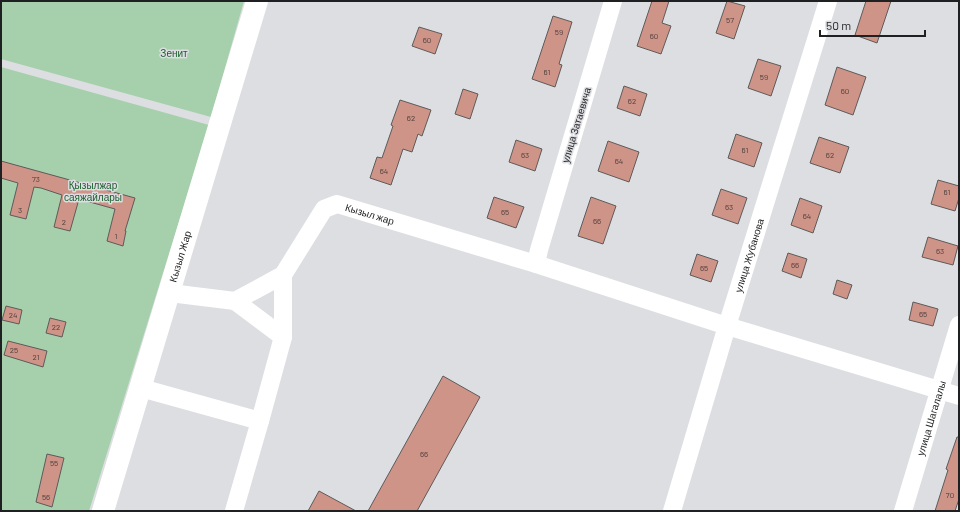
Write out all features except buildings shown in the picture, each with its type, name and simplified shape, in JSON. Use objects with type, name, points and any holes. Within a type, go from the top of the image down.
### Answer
[{"type":"main road","name":"Кызыл Жар","points":[[103,511],[257,1]]},
{"type":"street","name":"улица Затаевича","points":[[538,257],[612,1]]},
{"type":"street","name":"улица Жубанова","points":[[672,511],[727,326],[828,1]]},
{"type":"street","name":"Кызыл жар","points":[[170,293],[235,301],[283,274],[324,209],[337,204],[538,257],[727,326],[959,396]]},
{"type":"street","points":[[234,511],[283,336],[283,274]]},
{"type":"street","points":[[235,301],[283,336]]},
{"type":"street","name":"улица Шагалалы","points":[[903,511],[959,325]]},
{"type":"street","points":[[141,388],[260,421]]},
{"type":"green space","name":"Зенит","points":[[1,1],[244,1],[211,117],[1,59]]},
{"type":"green space","name":"Қызылжар саяжайлары","points":[[1,67],[209,125],[89,511],[1,511]]}]
